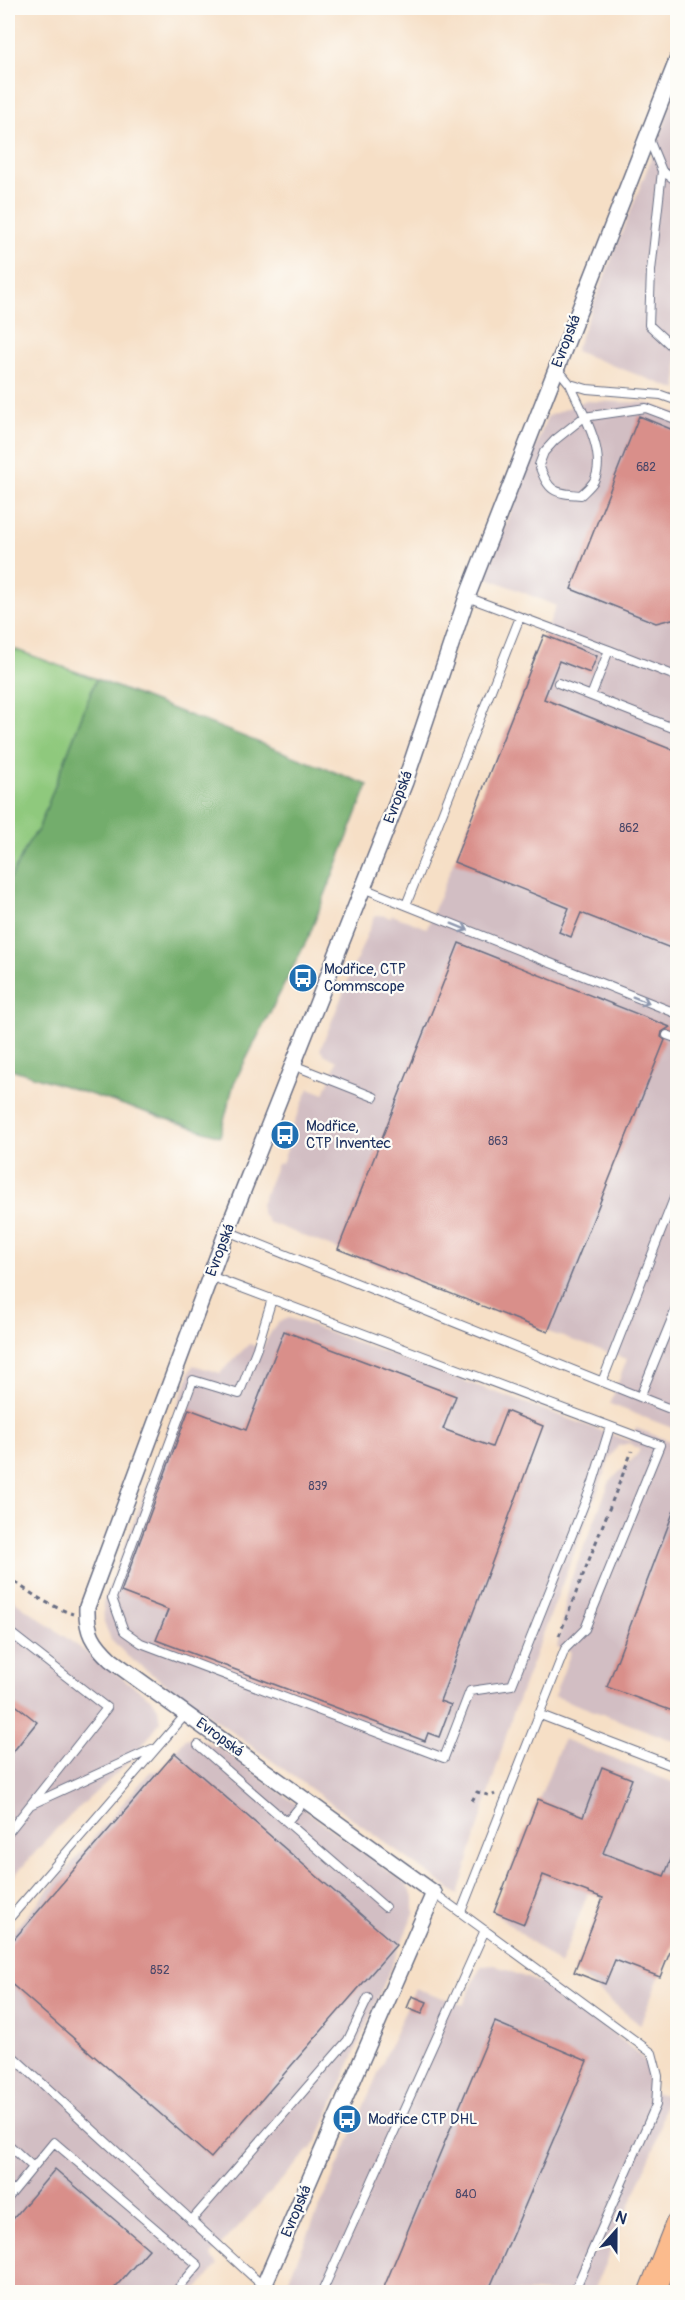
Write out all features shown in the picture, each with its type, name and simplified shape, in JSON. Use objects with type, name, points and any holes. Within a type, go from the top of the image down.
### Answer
[{"type":"highway","points":[[652,2292],[678,2226]]},
{"type":"street","name":"Evropská","points":[[262,2289],[434,1893],[104,1653],[96,1646],[90,1633],[87,1607],[227,1231],[405,782],[467,597],[678,58]]},
{"type":"lane","points":[[647,136],[662,171],[651,271],[649,325],[678,352]]},
{"type":"lane","points":[[662,171],[678,183]]},
{"type":"lane","points":[[556,367],[570,384],[584,417],[596,446],[599,466],[593,483],[581,495],[558,494],[546,482],[539,465],[544,452],[555,440],[584,417],[645,408],[678,420]]},
{"type":"lane","points":[[570,384],[587,389],[661,395],[678,401]]},
{"type":"lane","points":[[467,597],[678,677]]},
{"type":"lane","points":[[406,904],[520,617]]},
{"type":"lane","points":[[591,696],[609,650]]},
{"type":"lane","points":[[558,683],[678,730]]},
{"type":"lane","points":[[363,888],[678,1014]]},
{"type":"lane","points":[[667,1035],[678,1039]]},
{"type":"lane","points":[[293,1065],[374,1097]]},
{"type":"lane","points":[[602,1382],[678,1188]]},
{"type":"lane","points":[[227,1231],[678,1412]]},
{"type":"lane","points":[[210,1276],[660,1445],[585,1629],[566,1647],[461,1912]]},
{"type":"lane","points":[[272,1299],[257,1348],[239,1394],[193,1380],[112,1598],[124,1631],[141,1643],[444,1758],[470,1691],[512,1685],[592,1482],[610,1426]]},
{"type":"lane","points":[[640,1397],[678,1304]]},
{"type":"lane","points":[[8,1631],[107,1708],[8,1833]]},
{"type":"lane","points":[[8,1920],[187,1713]]},
{"type":"lane","points":[[538,1714],[678,1768]]},
{"type":"lane","points":[[198,1745],[386,1907]]},
{"type":"lane","points":[[29,1806],[156,1748]]},
{"type":"lane","points":[[287,1822],[306,1799]]},
{"type":"lane","points":[[434,1893],[652,2053],[658,2076],[656,2105],[574,2292]]},
{"type":"lane","points":[[322,2292],[485,1930]]},
{"type":"lane","points":[[191,2221],[348,2040],[368,1998]]},
{"type":"lane","points":[[8,2052],[262,2289]]},
{"type":"lane","points":[[8,2198],[54,2142],[198,2265],[175,2292]]},
{"type":"lane","points":[[8,2144],[33,2167]]},
{"type":"path","points":[[556,1646],[632,1451]]},
{"type":"path","points":[[8,1577],[32,1595],[59,1609],[87,1618]]},
{"type":"path","points":[[472,1801],[477,1792],[490,1796],[499,1792]]},
{"type":"shaded area","points":[[677,87],[677,390],[575,351],[665,124]]},
{"type":"shaded area","points":[[584,401],[647,403],[677,414],[677,1430],[610,1404],[627,1359],[548,1332],[268,1222],[262,1213],[261,1204],[277,1164],[282,1163],[291,1139],[289,1135],[309,1088],[324,1094],[337,1061],[320,1050],[374,917],[381,915],[391,918],[392,915],[427,928],[556,606],[486,577],[547,417]]},
{"type":"shaded area","points":[[289,1318],[630,1441],[636,1428],[677,1444],[677,1742],[554,1696],[571,1652],[557,1647],[570,1582],[610,1481],[640,1450],[630,1443],[618,1446],[610,1458],[512,1716],[458,1895],[127,1656],[111,1639],[104,1623],[103,1603],[193,1365],[220,1373],[249,1344],[262,1348],[278,1322]]},
{"type":"shaded area","points":[[8,1596],[153,1700],[158,1708],[160,1722],[132,1759],[58,1827],[8,1883]]},
{"type":"shaded area","points":[[193,1737],[220,1748],[406,1884],[414,1899],[414,1913],[316,2143],[211,2256],[218,2265],[195,2292],[8,2292],[8,1937],[150,1772],[160,1770],[185,1739]]},
{"type":"shaded area","points":[[563,1739],[677,1784],[677,1932],[640,2025],[575,1972],[603,1898],[588,1893],[560,1965],[494,1912]]},
{"type":"shaded area","points":[[494,1965],[555,1989],[634,2050],[648,2064],[648,2092],[667,2095],[655,2146],[593,2292],[283,2292],[415,1988],[463,2005],[481,1966]]},
{"type":"green space","points":[[8,647],[96,679],[38,830],[30,840],[8,883]]},
{"type":"green space","points":[[96,679],[368,785],[309,936],[234,1083],[220,1136],[8,1068],[8,883],[30,840],[38,830]]},
{"type":"building","points":[[639,416],[678,432],[678,613],[676,618],[656,623],[571,589]]},
{"type":"building","points":[[544,635],[597,656],[590,673],[559,661],[544,699],[678,752],[678,951],[581,913],[571,937],[559,932],[569,908],[454,862]]},
{"type":"building","points":[[459,943],[670,1027],[662,1032],[661,1037],[665,1040],[548,1332],[338,1249]]},
{"type":"building","points":[[284,1331],[456,1396],[443,1429],[492,1447],[506,1411],[543,1426],[440,1701],[451,1705],[439,1737],[428,1733],[425,1741],[156,1640],[168,1610],[121,1592],[189,1409],[246,1430]]},
{"type":"building","points":[[676,1505],[678,1505],[678,1713],[607,1687]]},
{"type":"building","points":[[8,1699],[37,1722],[8,1758]]},
{"type":"building","points":[[175,1753],[396,1945],[211,2158],[8,1981],[8,1946]]},
{"type":"building","points":[[602,1767],[632,1779],[603,1853],[664,1876],[678,1843],[678,1932],[660,1977],[615,1960],[605,1984],[574,1972],[603,1898],[543,1875],[524,1924],[494,1912],[538,1799],[583,1817]]},
{"type":"building","points":[[412,1996],[427,2002],[422,2014],[407,2008]]},
{"type":"building","points":[[495,2022],[587,2061],[488,2292],[382,2292]]},
{"type":"building","points":[[55,2169],[149,2249],[111,2292],[8,2292],[8,2225]]},
{"type":"place","name":"Modřice, CTP Commscope","points":[[303,978]]},
{"type":"place","name":"Modřice, CTP Inventec","points":[[285,1135]]},
{"type":"place","name":"Modřice CTP DHL","points":[[347,2119]]}]
